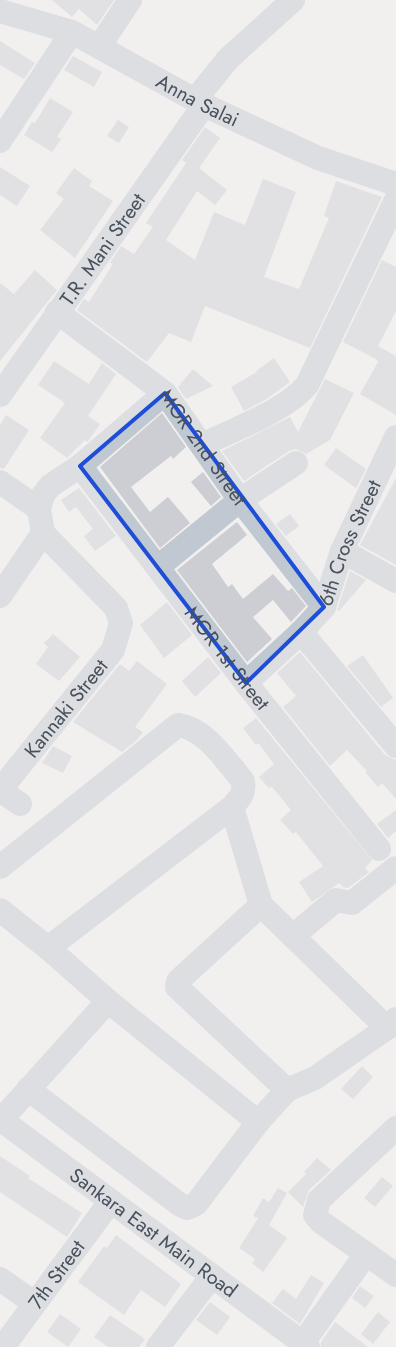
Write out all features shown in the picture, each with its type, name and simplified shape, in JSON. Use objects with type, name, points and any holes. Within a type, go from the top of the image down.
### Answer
[{"type":"street","points":[[99,47],[130,0]]},
{"type":"street","name":"T.R. Mani Street","points":[[0,396],[228,59],[293,0]]},
{"type":"street","name":"Anna Salai","points":[[0,11],[72,32],[200,103],[318,158],[396,184]]},
{"type":"street","points":[[0,140],[72,32]]},
{"type":"street","points":[[202,445],[269,412],[300,394],[307,385],[396,200]]},
{"type":"street","name":"MGR 2nd Street","points":[[57,312],[165,393],[240,500],[324,608]]},
{"type":"street","points":[[0,596],[43,533],[39,509],[43,495],[50,486],[80,466],[165,393]]},
{"type":"street","name":"6th Cross Street","points":[[246,682],[301,632],[324,608],[342,551],[396,437]]},
{"type":"street","points":[[158,567],[240,500],[296,463]]},
{"type":"street","name":"MGR 1st Street","points":[[80,466],[246,682],[379,849]]},
{"type":"street","points":[[0,482],[39,509]]},
{"type":"street","name":"Kannaki Street","points":[[0,790],[113,650],[121,623],[116,608],[43,533]]},
{"type":"street","points":[[342,551],[396,581]]},
{"type":"street","points":[[301,632],[396,746]]},
{"type":"street","points":[[0,868],[178,725],[189,726],[205,739],[243,781],[244,788],[241,798],[232,807],[48,948]]},
{"type":"street","points":[[0,790],[20,804]]},
{"type":"street","points":[[28,1089],[179,1204],[187,1208],[196,1204],[258,1122],[287,1090],[314,1078],[392,1024],[261,905],[232,807]]},
{"type":"street","points":[[294,936],[336,900],[352,903],[396,868]]},
{"type":"street","points":[[261,905],[178,980],[177,987],[287,1090]]},
{"type":"street","points":[[0,910],[48,948],[108,1002],[258,1122]]},
{"type":"street","points":[[1,1119],[108,1002]]},
{"type":"street","name":"Sankara East Main Road","points":[[1,1119],[303,1346]]},
{"type":"street","points":[[391,1141],[319,1200],[315,1215],[320,1222],[396,1275]]},
{"type":"street","name":"7th Street","points":[[3,1347],[110,1202]]},
{"type":"street","points":[[303,1346],[366,1254]]},
{"type":"street","points":[[158,1347],[212,1276]]},
{"type":"street","points":[[0,1280],[34,1303]]},
{"type":"highlighted area","points":[[165,393],[324,607],[246,683],[80,466]]},
{"type":"building","points":[[52,0],[114,0],[97,25],[79,9],[72,17]]},
{"type":"building","points":[[0,41],[35,63],[24,79],[0,65]]},
{"type":"building","points":[[73,56],[102,72],[94,87],[64,70]]},
{"type":"building","points":[[50,98],[73,112],[57,137],[61,139],[52,152],[24,135],[32,122],[35,123]]},
{"type":"building","points":[[118,120],[129,127],[119,143],[107,136]]},
{"type":"building","points":[[205,127],[220,138],[199,168],[227,190],[215,205],[197,191],[166,240],[195,260],[214,212],[245,225],[263,179],[296,192],[264,277],[299,289],[329,218],[324,216],[336,181],[382,197],[310,348],[205,306],[191,342],[169,333],[147,362],[77,310],[84,299],[89,302],[113,264],[110,263],[121,246],[134,254],[153,227],[146,223],[186,163],[182,160]]},
{"type":"building","points":[[0,167],[30,186],[17,206],[0,195]]},
{"type":"building","points":[[74,168],[92,181],[89,186],[113,201],[75,258],[40,230],[64,199],[56,193]]},
{"type":"building","points":[[382,260],[396,267],[396,311],[378,346],[396,356],[396,415],[360,394],[378,362],[376,359],[343,342]]},
{"type":"building","points":[[35,270],[57,290],[0,361],[0,283],[14,294]]},
{"type":"building","points":[[274,358],[290,382],[265,400],[244,411],[231,387],[257,372]]},
{"type":"building","points":[[54,361],[89,384],[102,363],[116,374],[88,416],[100,424],[90,439],[87,442],[85,440],[67,458],[40,438],[65,403],[38,385]]},
{"type":"building","points":[[193,369],[213,386],[186,399],[178,387]]},
{"type":"building","points":[[325,379],[354,393],[330,440],[306,454],[296,449],[289,451],[244,481],[222,451],[290,417],[298,432]]},
{"type":"building","points":[[162,413],[186,447],[173,459],[171,456],[131,487],[150,512],[168,497],[190,523],[160,548],[100,467]]},
{"type":"building","points":[[6,415],[29,430],[4,469],[0,468],[0,425]]},
{"type":"building","points":[[336,448],[366,469],[356,488],[324,465]]},
{"type":"building","points":[[203,472],[221,497],[211,506],[191,482]]},
{"type":"building","points":[[396,478],[396,565],[360,545]]},
{"type":"building","points":[[79,488],[116,536],[95,551],[84,536],[93,529],[76,507],[69,512],[61,500]]},
{"type":"building","points":[[290,514],[299,526],[286,536],[276,524]]},
{"type":"building","points":[[237,522],[247,535],[212,564],[228,587],[232,584],[243,599],[273,574],[288,591],[292,588],[306,606],[291,622],[273,600],[253,617],[272,639],[247,662],[177,570]]},
{"type":"building","points":[[350,571],[366,580],[339,611],[337,610]]},
{"type":"building","points":[[167,602],[192,635],[164,658],[140,625]]},
{"type":"building","points":[[53,634],[80,657],[59,681],[36,664],[48,647],[44,643]]},
{"type":"building","points":[[300,652],[385,755],[396,760],[396,799],[382,783],[378,787],[365,772],[367,771],[347,750],[330,766],[283,707],[296,696],[277,673]]},
{"type":"building","points":[[363,655],[393,698],[381,707],[347,666]]},
{"type":"building","points":[[208,657],[221,673],[195,697],[182,681]]},
{"type":"building","points":[[137,661],[167,684],[135,727],[143,732],[138,739],[122,752],[73,722],[120,664],[129,671]]},
{"type":"building","points":[[256,718],[372,860],[365,868],[369,872],[348,888],[343,887],[339,883],[312,902],[299,882],[323,866],[296,832],[293,834],[280,820],[291,810],[272,787],[269,788],[259,777],[274,764],[258,743],[256,745],[243,728]]},
{"type":"building","points":[[53,746],[72,756],[63,773],[42,763]]},
{"type":"building","points":[[396,810],[396,831],[388,838],[377,824]]},
{"type":"building","points":[[362,1066],[373,1077],[353,1099],[341,1089]]},
{"type":"building","points":[[0,1156],[30,1176],[28,1178],[82,1213],[67,1237],[0,1192]]},
{"type":"building","points":[[317,1158],[331,1170],[309,1190],[303,1207],[288,1192],[306,1174],[304,1172]]},
{"type":"building","points":[[382,1177],[393,1186],[375,1207],[364,1198]]},
{"type":"building","points":[[278,1188],[287,1193],[269,1225],[287,1238],[263,1272],[252,1263],[255,1259],[239,1248],[258,1218],[253,1216],[263,1198],[269,1202]]},
{"type":"building","points":[[116,1235],[181,1284],[165,1307],[141,1290],[124,1315],[78,1282],[104,1246],[107,1248]]},
{"type":"building","points":[[311,1275],[324,1283],[300,1324],[272,1303],[283,1289],[296,1299]]},
{"type":"building","points":[[360,1286],[374,1296],[365,1308],[352,1298]]},
{"type":"building","points":[[210,1302],[230,1317],[217,1335],[196,1320]]},
{"type":"building","points":[[378,1312],[390,1322],[373,1344],[361,1334]]},
{"type":"building","points":[[60,1314],[81,1329],[68,1347],[47,1332]]},
{"type":"building","points":[[110,1315],[145,1339],[139,1347],[108,1347],[94,1337]]},
{"type":"building","points":[[335,1322],[368,1347],[321,1347],[321,1342]]}]
